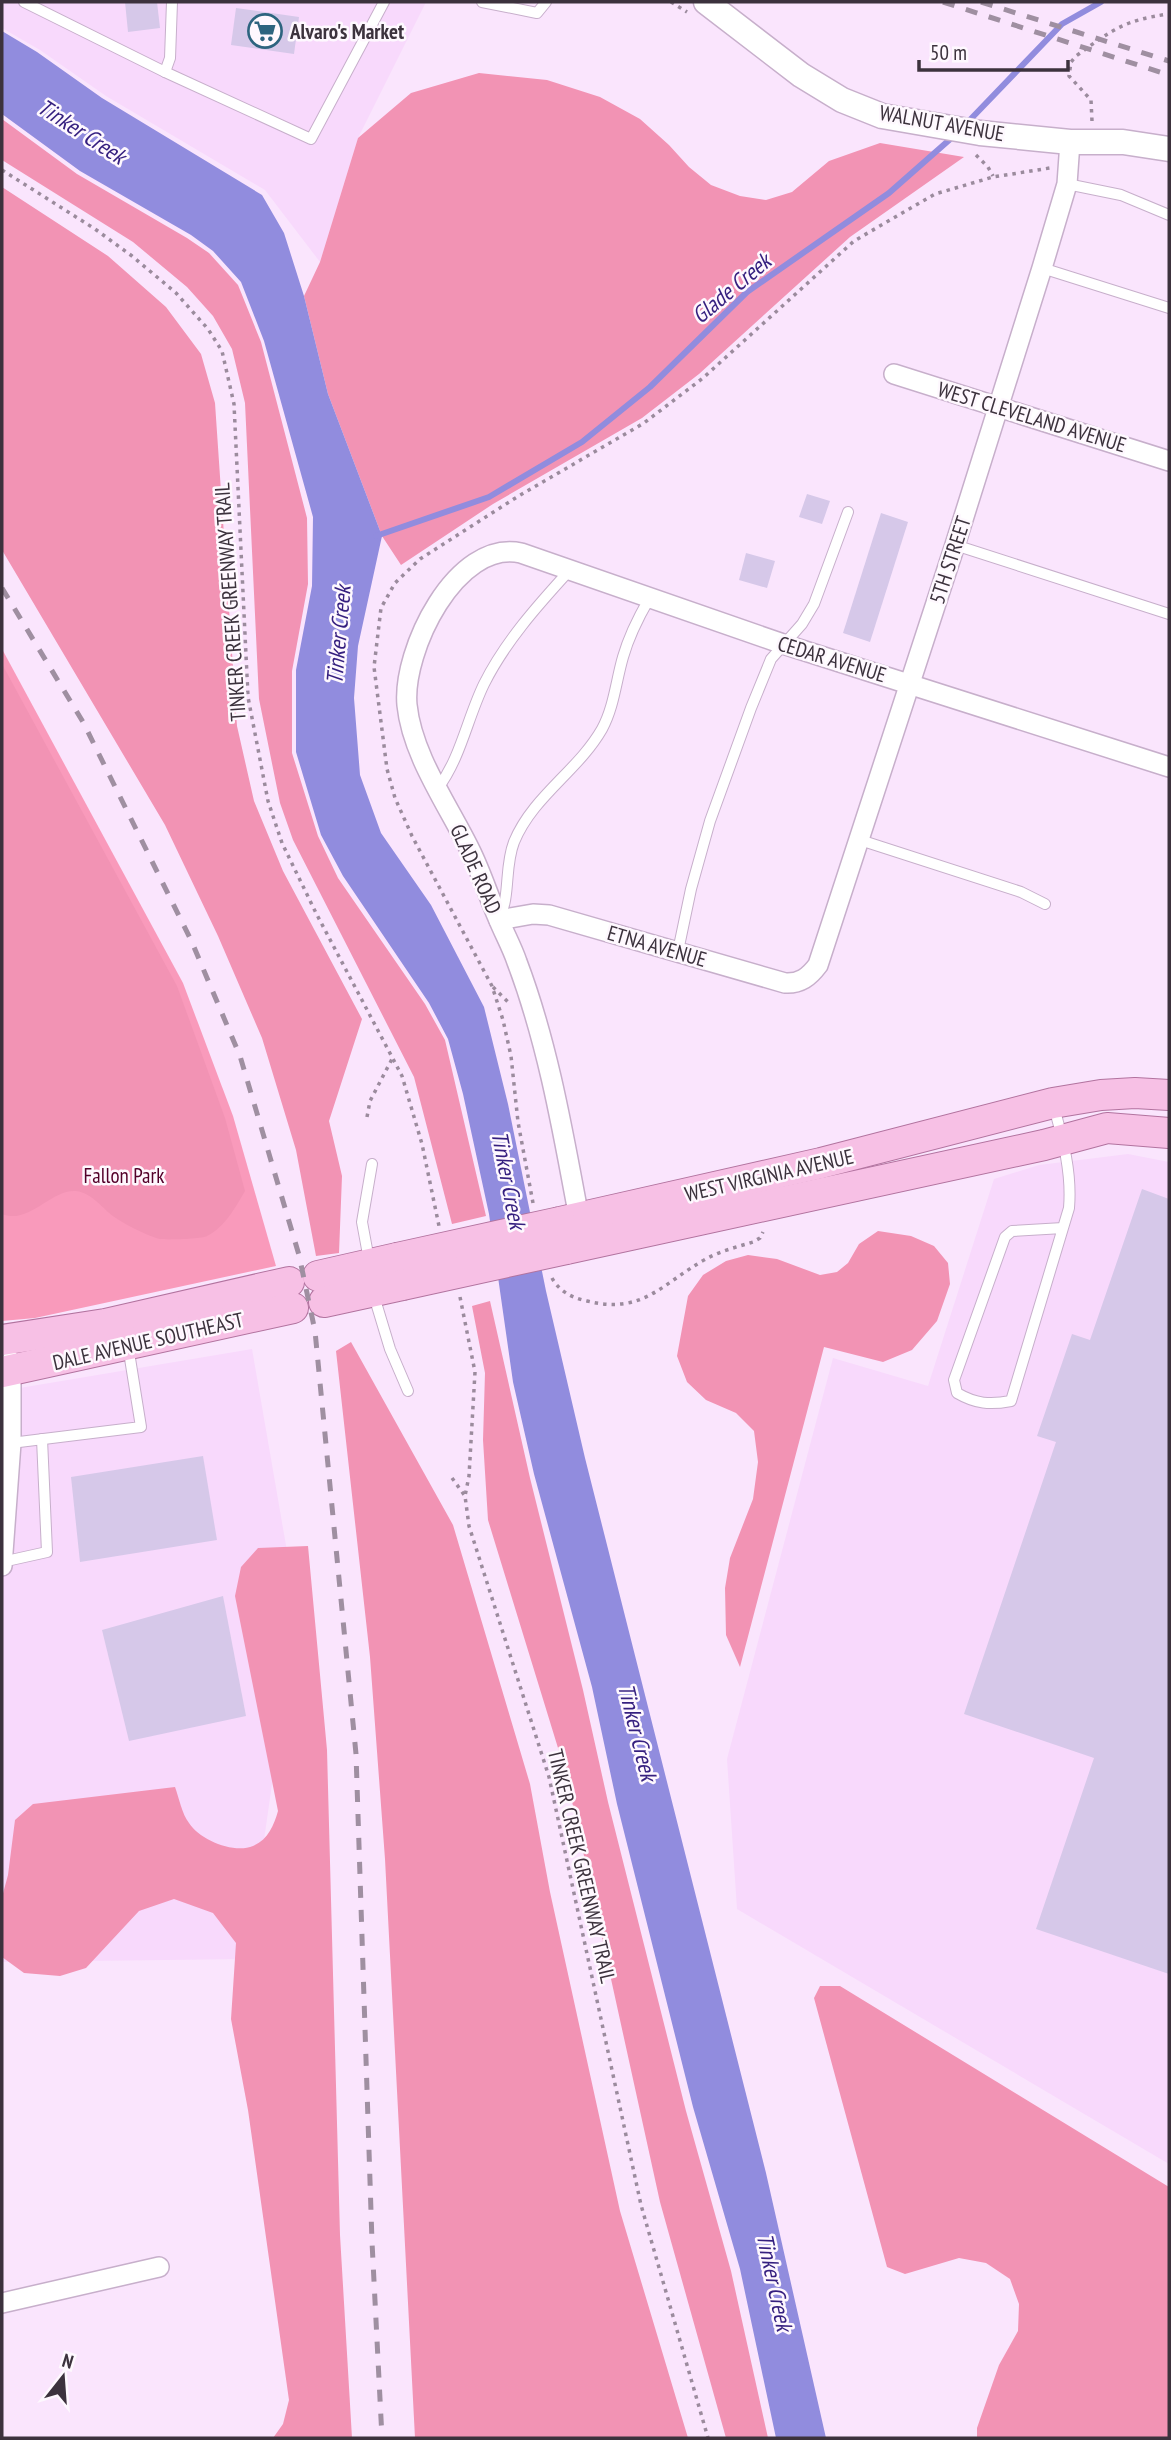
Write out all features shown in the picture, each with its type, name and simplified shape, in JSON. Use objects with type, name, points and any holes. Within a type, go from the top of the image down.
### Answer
[{"type":"main road","name":"WEST VIRGINIA AVENUE","points":[[385,1275],[569,1230],[1052,1103],[1101,1095],[1135,1093],[1169,1096]]},
{"type":"main road","name":"WEST VIRGINIA AVENUE","points":[[569,1230],[1062,1139],[1107,1128],[1169,1133]]},
{"type":"main road","points":[[321,1289],[385,1275]]},
{"type":"main road","name":"DALE AVENUE SOUTHEAST","points":[[6,1339],[291,1295],[128,1346],[7,1371]]},
{"type":"street","name":"WALNUT AVENUE","points":[[706,2],[801,75],[842,100],[882,116],[929,125],[976,143],[1123,142],[1169,149]]},
{"type":"street","name":"5TH STREET","points":[[812,973],[860,840],[1042,268],[1067,184],[1070,142]]},
{"type":"street","name":"WEST CLEVELAND AVENUE","points":[[894,374],[1169,461]]},
{"type":"street","name":"CEDAR AVENUE","points":[[496,552],[521,553],[783,644],[1169,767]]},
{"type":"street","name":"GLADE ROAD","points":[[496,552],[486,556],[463,575],[428,619],[416,645],[408,675],[407,703],[415,742],[471,853],[517,961],[553,1084],[569,1230]]},
{"type":"street","name":"ETNA AVENUE","points":[[499,920],[533,914],[549,915],[785,983],[801,981],[812,973]]},
{"type":"street","points":[[2,1564],[11,1443],[6,1339]]},
{"type":"street","points":[[2,2303],[159,2267]]},
{"type":"lane","points":[[24,2],[165,72],[311,139],[384,2]]},
{"type":"lane","points":[[165,72],[170,58],[172,2]]},
{"type":"lane","points":[[482,2],[537,13],[545,2]]},
{"type":"lane","points":[[1067,184],[1121,195],[1169,215]]},
{"type":"lane","points":[[1042,268],[1169,308]]},
{"type":"lane","points":[[678,951],[691,889],[710,821],[756,696],[771,659],[802,624],[814,604],[848,512]]},
{"type":"lane","points":[[955,545],[1169,614]]},
{"type":"lane","points":[[438,789],[451,770],[469,716],[485,681],[508,645],[569,571]]},
{"type":"lane","points":[[499,920],[507,899],[513,844],[535,806],[590,746],[602,729],[630,636],[649,599]]},
{"type":"lane","points":[[860,840],[1021,892],[1045,904]]},
{"type":"lane","points":[[1052,1103],[1062,1139],[1070,1192],[1069,1208],[1063,1228],[1011,1401],[992,1405],[971,1401],[957,1393],[954,1380],[1005,1237],[1012,1231],[1063,1228]]},
{"type":"lane","points":[[372,1164],[362,1222],[385,1275],[390,1349],[408,1391]]},
{"type":"lane","points":[[11,1443],[141,1427],[128,1346]]},
{"type":"lane","points":[[2,1564],[47,1552],[42,1439]]},
{"type":"path","points":[[1092,122],[1091,100],[1069,76],[1071,62],[1117,27],[1132,20],[1169,14]]},
{"type":"path","points":[[976,143],[981,158],[993,177]]},
{"type":"path","name":"TINKER CREEK GREENWAY TRAIL","points":[[2,170],[132,256],[176,293],[208,329],[222,351],[234,404],[248,697],[268,801],[288,855],[402,1076],[422,1143],[439,1228]]},
{"type":"path","points":[[367,1117],[373,1093],[392,1058]]},
{"type":"path","name":"TINKER CREEK GREENWAY TRAIL","points":[[461,1300],[475,1372],[469,1476],[465,1496],[469,1526],[549,1777],[641,2205],[708,2438]]},
{"type":"path","points":[[452,1479],[465,1496]]},
{"type":"shaded area","points":[[2,2],[426,2],[358,138],[320,262],[265,190],[106,96],[40,50],[2,28]]},
{"type":"shaded area","points":[[1128,1154],[1169,1162],[1169,2164],[737,1909],[727,1759],[833,1358],[928,1386],[994,1179],[1039,1165]]},
{"type":"shaded area","points":[[252,1349],[297,1609],[247,1959],[2,1962],[2,1391]]},
{"type":"green space","points":[[479,73],[547,80],[600,97],[640,119],[711,185],[740,196],[766,200],[792,192],[829,161],[880,143],[964,157],[850,237],[699,374],[642,418],[493,504],[401,565],[382,536],[328,394],[304,296],[320,262],[358,138],[411,93]]},
{"type":"green space","points":[[2,119],[77,174],[209,253],[238,285],[261,342],[307,518],[308,584],[292,671],[292,753],[318,836],[338,878],[425,1004],[445,1040],[486,1216],[452,1224],[414,1077],[293,840],[280,803],[259,699],[245,403],[232,349],[213,316],[187,287],[133,242],[2,160]]},
{"type":"green space","points":[[2,187],[108,256],[166,307],[201,354],[215,403],[237,726],[254,801],[283,871],[362,1019],[329,1121],[342,1176],[339,1253],[316,1256],[296,1150],[262,1038],[218,936],[165,825],[2,550]]},
{"type":"green space","name":"Fallon Park","points":[[2,649],[183,983],[233,1116],[276,1266],[35,1318],[2,1321]]},
{"type":"green space","name":"Fallon Park","points":[[2,664],[177,986],[225,1118],[245,1191],[224,1222],[207,1236],[156,1238],[125,1224],[93,1198],[76,1191],[58,1195],[21,1215],[2,1214]]},
{"type":"green space","points":[[878,1231],[911,1236],[934,1246],[948,1263],[950,1284],[937,1321],[912,1350],[883,1362],[824,1347],[740,1667],[726,1635],[725,1588],[730,1558],[753,1499],[758,1462],[754,1431],[736,1413],[706,1400],[687,1382],[677,1356],[688,1296],[703,1275],[726,1261],[748,1255],[777,1259],[820,1275],[837,1272],[848,1263],[859,1244]]},
{"type":"green space","points":[[490,1301],[608,1802],[686,2111],[731,2271],[768,2438],[726,2438],[660,2202],[566,1774],[488,1520],[483,1440],[485,1373],[472,1306]]},
{"type":"green space","points":[[351,1342],[453,1525],[530,1784],[550,1892],[620,2211],[688,2438],[415,2438],[385,1859],[370,1657],[336,1351]]},
{"type":"green space","points":[[308,1546],[327,1750],[340,2235],[352,2438],[273,2438],[283,2424],[289,2400],[248,2110],[231,2019],[236,1943],[213,1913],[174,1899],[139,1911],[86,1968],[60,1976],[24,1973],[2,1957],[2,1897],[8,1875],[15,1820],[33,1804],[175,1787],[187,1819],[194,1829],[209,1840],[227,1847],[245,1848],[253,1846],[266,1836],[278,1811],[235,1596],[241,1567],[258,1548]]},
{"type":"green space","points":[[820,1986],[840,1986],[1169,2187],[1169,2438],[977,2438],[977,2428],[999,2365],[1018,2331],[1019,2304],[1010,2279],[986,2263],[959,2258],[905,2274],[887,2267],[814,1998]]},
{"type":"water","name":"Tinker Creek","points":[[2,31],[102,98],[262,195],[284,233],[304,296],[328,394],[382,536],[358,646],[354,698],[360,775],[381,833],[431,905],[484,1007],[508,1104],[546,1291],[585,1458],[766,2173],[826,2438],[776,2438],[740,2269],[693,2107],[617,1804],[592,1687],[534,1474],[513,1382],[489,1214],[448,1039],[429,1003],[343,876],[321,835],[296,752],[296,670],[312,586],[313,517],[264,341],[241,282],[213,251],[191,235],[80,171],[2,114]]},
{"type":"building","points":[[125,2],[157,2],[160,28],[128,32]]},
{"type":"building","name":"Alvaro's Market","points":[[236,8],[299,17],[294,54],[231,45]]},
{"type":"building","points":[[807,494],[830,501],[822,524],[799,517]]},
{"type":"building","points":[[881,513],[908,522],[870,642],[843,633]]},
{"type":"building","points":[[746,553],[775,561],[767,588],[739,580]]},
{"type":"building","points":[[1142,1189],[1169,1199],[1169,1974],[1036,1929],[1094,1758],[964,1714],[1056,1442],[1037,1436],[1072,1334],[1090,1340]]},
{"type":"building","points":[[203,1456],[217,1540],[80,1562],[71,1477]]},
{"type":"building","points":[[223,1596],[246,1716],[129,1741],[102,1630]]},
{"type":"waterway","name":"Glade Creek","points":[[966,124],[1062,24],[1101,2]]},
{"type":"waterway","name":"Glade Creek","points":[[376,536],[489,497],[582,442],[650,387],[747,292],[889,193],[956,134]]},
{"type":"railway","points":[[943,2],[1169,75]]},
{"type":"railway","points":[[981,2],[1169,61]]},
{"type":"railway","points":[[2,588],[83,722],[191,940],[240,1056],[299,1255],[315,1331],[356,1754],[372,2242],[382,2438]]},
{"type":"place","name":"Alvaro's Market","points":[[265,31]]}]
